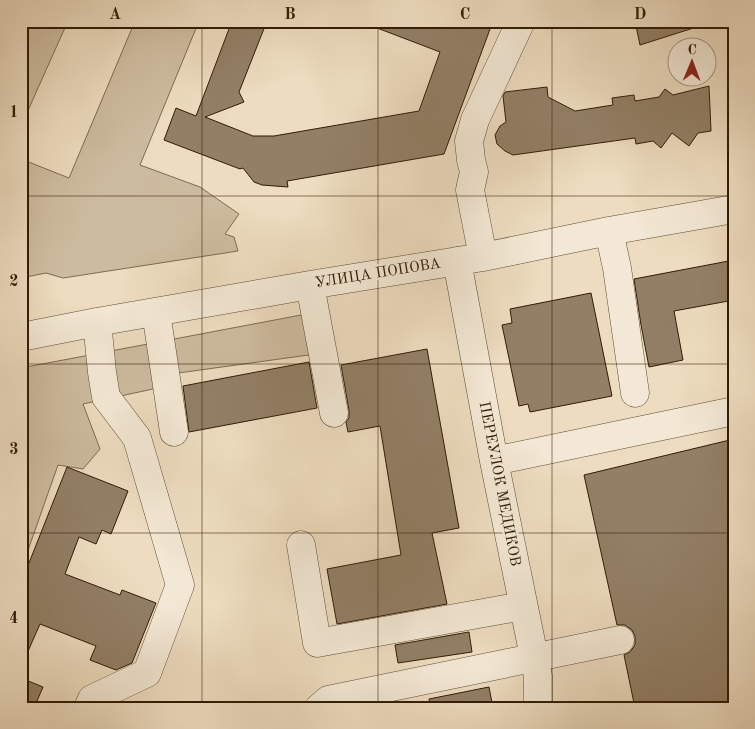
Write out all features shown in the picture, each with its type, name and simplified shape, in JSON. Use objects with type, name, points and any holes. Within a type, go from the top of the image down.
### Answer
[{"type":"street","name":"ПЕРЕУЛОК МЕДИКОВ","points":[[521,21],[475,120],[468,141],[474,172],[470,190],[470,259],[494,461],[538,676],[538,708]]},
{"type":"street","name":"УЛИЦА ПОПОВА","points":[[21,337],[97,322],[470,259],[609,231],[734,209]]},
{"type":"street","points":[[609,231],[617,268],[635,393]]},
{"type":"street","points":[[310,285],[334,413]]},
{"type":"street","points":[[156,312],[174,432]]},
{"type":"street","points":[[88,708],[92,699],[147,673],[180,585],[137,438],[106,398],[97,322]]},
{"type":"street","points":[[494,461],[734,411]]},
{"type":"street","points":[[301,544],[318,643],[523,606]]},
{"type":"street","points":[[319,708],[328,700],[620,640]]},
{"type":"shaded area","points":[[21,21],[68,21],[21,126]]},
{"type":"shaded area","points":[[135,21],[199,21],[140,165],[200,187],[239,214],[225,234],[234,237],[238,251],[63,278],[46,273],[21,278],[21,159],[69,178]]},
{"type":"shaded area","points":[[317,312],[323,353],[164,375],[153,389],[83,404],[100,449],[83,469],[58,465],[27,553],[21,550],[21,368]]},
{"type":"building","points":[[232,21],[267,21],[239,92],[244,102],[205,117],[253,136],[274,136],[419,111],[440,52],[364,23],[364,21],[493,21],[444,154],[287,181],[288,187],[262,185],[254,182],[243,168],[240,169],[164,140],[176,108],[196,116]]},
{"type":"building","points":[[635,21],[702,21],[703,25],[640,45]]},
{"type":"building","points":[[547,87],[548,97],[575,111],[613,105],[612,98],[634,95],[635,101],[659,97],[665,89],[673,95],[701,88],[709,88],[711,131],[698,133],[689,146],[672,133],[661,148],[653,141],[636,144],[635,138],[513,155],[497,144],[495,135],[500,126],[506,122],[503,96],[505,92]]},
{"type":"building","points":[[734,260],[734,300],[674,311],[683,360],[649,367],[634,279]]},
{"type":"building","points":[[591,293],[612,396],[530,412],[528,404],[519,406],[502,325],[512,323],[510,309]]},
{"type":"building","points":[[427,349],[459,528],[432,533],[447,604],[337,624],[327,569],[401,555],[380,426],[348,432],[346,422],[349,418],[349,410],[341,365]]},
{"type":"building","points":[[309,362],[317,408],[189,432],[183,386]]},
{"type":"building","points":[[734,439],[734,708],[635,708],[624,655],[630,652],[635,645],[635,636],[632,630],[625,625],[617,625],[584,475]]},
{"type":"building","points":[[67,467],[128,491],[111,534],[102,530],[96,544],[79,537],[65,574],[120,595],[122,590],[156,603],[132,663],[116,670],[90,660],[96,646],[40,624],[21,667],[21,560],[29,563]]},
{"type":"building","points":[[469,632],[472,652],[398,663],[395,645]]},
{"type":"building","points":[[21,678],[43,687],[34,708],[21,708]]},
{"type":"building","points":[[489,687],[493,708],[430,708],[429,699]]}]
